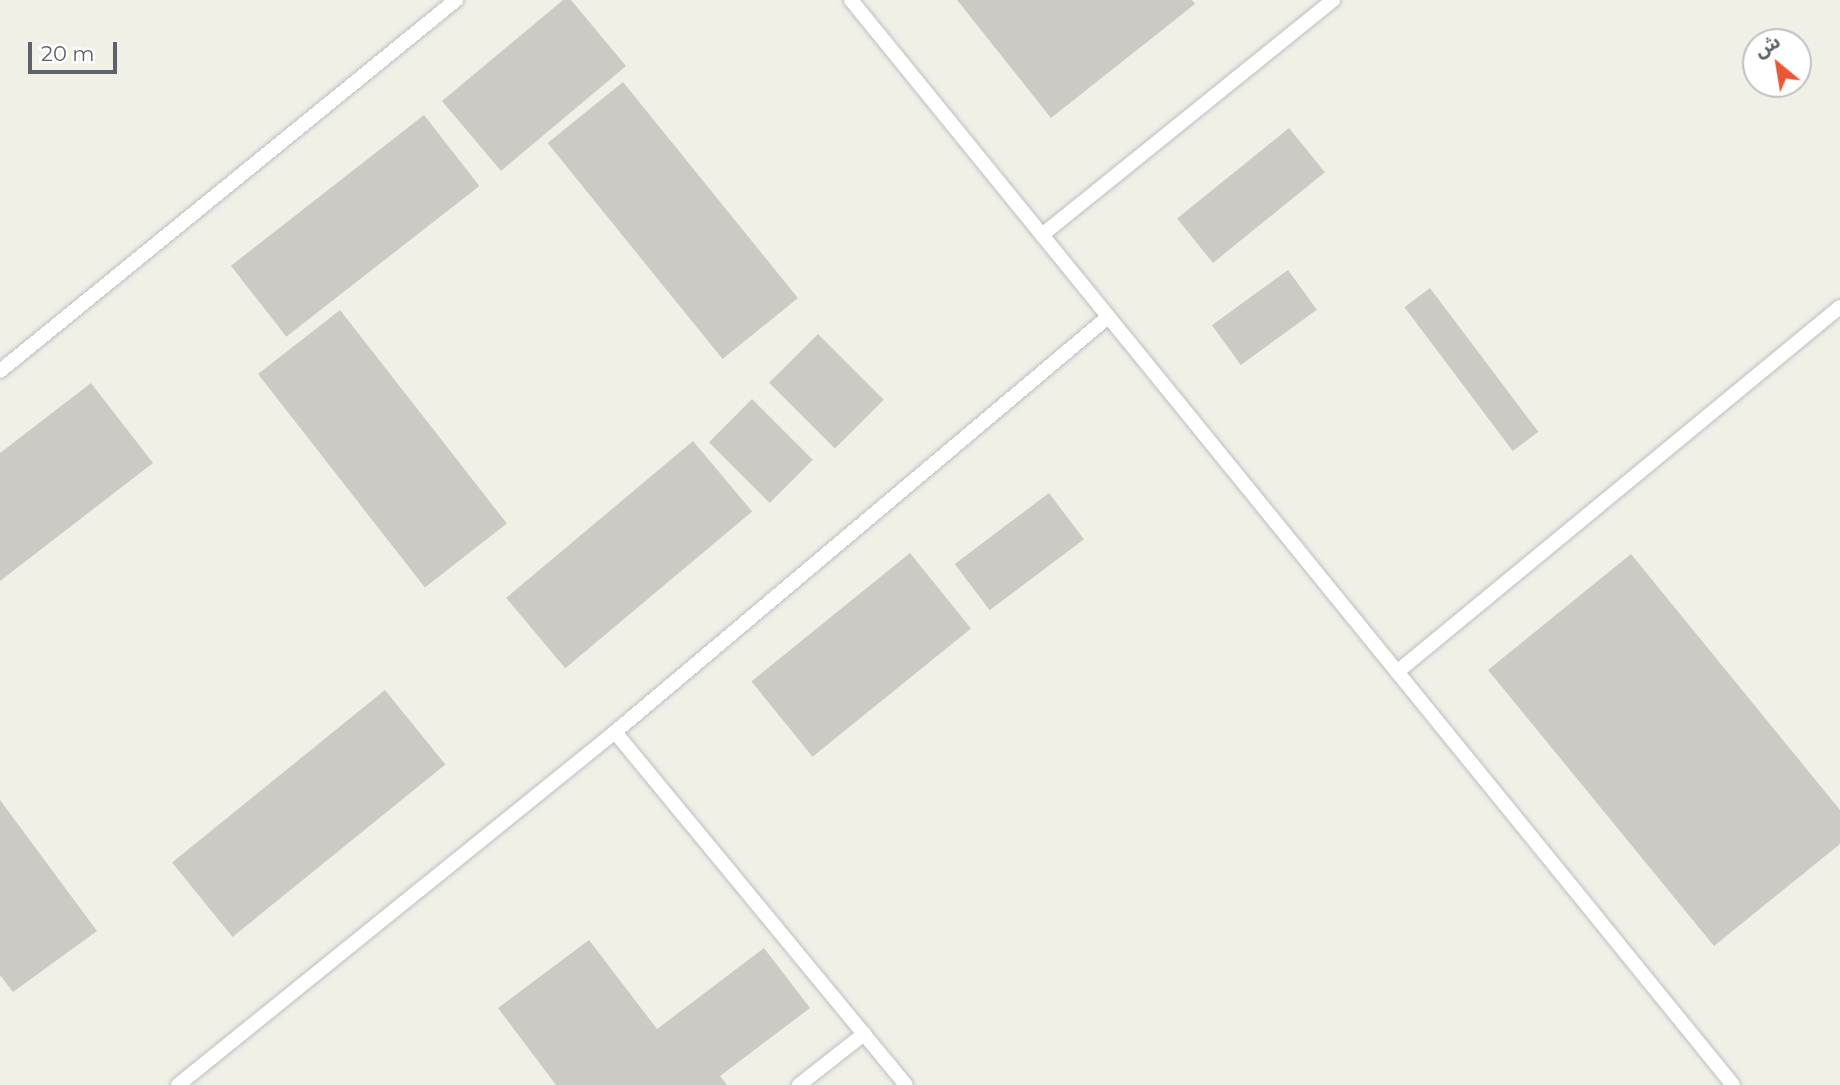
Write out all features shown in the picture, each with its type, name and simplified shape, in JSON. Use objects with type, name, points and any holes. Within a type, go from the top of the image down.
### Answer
[{"type":"lane","points":[[0,371],[456,0]]},
{"type":"lane","points":[[850,0],[1733,1085]]},
{"type":"lane","points":[[1042,235],[1333,0]]},
{"type":"lane","points":[[1397,672],[1840,307]]},
{"type":"lane","points":[[178,1085],[615,732],[1108,317]]},
{"type":"lane","points":[[615,732],[905,1085]]},
{"type":"lane","points":[[799,1085],[864,1034]]},
{"type":"building","points":[[563,0],[571,0],[626,66],[501,171],[442,101]]},
{"type":"building","points":[[957,0],[1192,0],[1195,4],[1051,118]]},
{"type":"building","points":[[623,82],[798,298],[723,359],[548,143]]},
{"type":"building","points":[[424,115],[479,186],[286,337],[231,266]]},
{"type":"building","points":[[1289,128],[1325,172],[1213,263],[1177,219]]},
{"type":"building","points":[[1288,270],[1317,310],[1241,365],[1212,325]]},
{"type":"building","points":[[1430,288],[1538,432],[1513,451],[1404,307]]},
{"type":"building","points":[[340,310],[507,524],[425,588],[258,374]]},
{"type":"building","points":[[818,334],[884,400],[835,449],[769,383]]},
{"type":"building","points":[[91,383],[153,463],[0,581],[0,453]]},
{"type":"building","points":[[752,399],[813,460],[770,503],[709,442]]},
{"type":"building","points":[[693,441],[752,511],[565,668],[506,598]]},
{"type":"building","points":[[1049,493],[1084,539],[990,610],[955,564]]},
{"type":"building","points":[[910,553],[971,628],[813,757],[751,681]]},
{"type":"building","points":[[1631,554],[1840,810],[1840,844],[1714,946],[1488,670]]},
{"type":"building","points":[[385,690],[445,765],[232,937],[172,862]]},
{"type":"building","points":[[0,800],[97,931],[13,992],[0,975]]},
{"type":"building","points":[[589,940],[657,1029],[764,948],[810,1008],[720,1076],[727,1085],[556,1085],[498,1008]]}]
